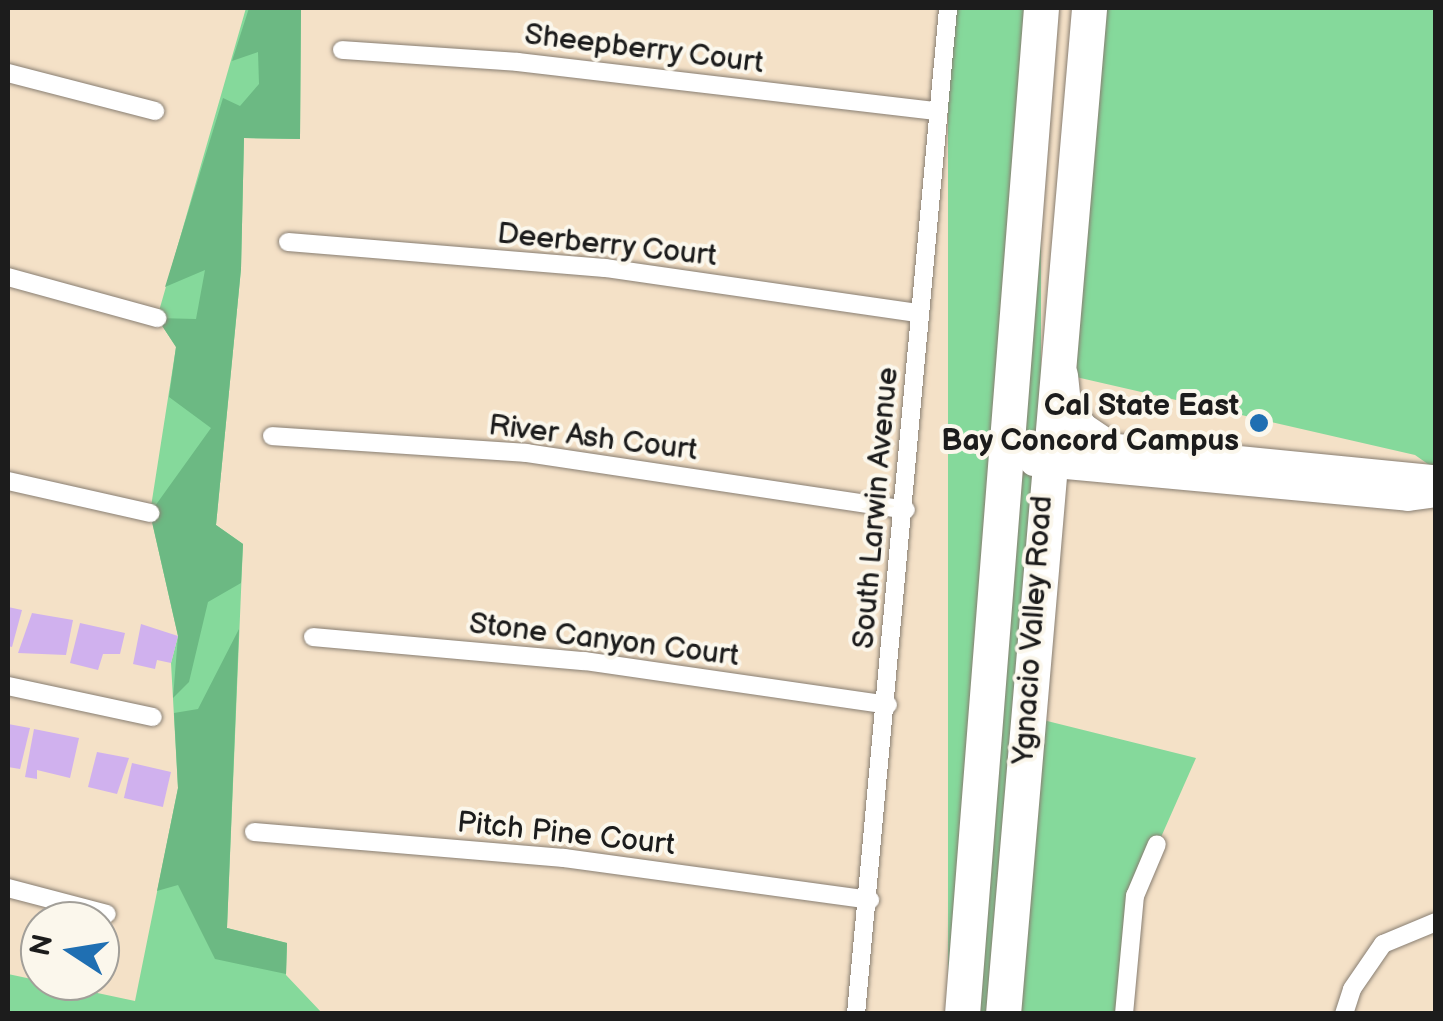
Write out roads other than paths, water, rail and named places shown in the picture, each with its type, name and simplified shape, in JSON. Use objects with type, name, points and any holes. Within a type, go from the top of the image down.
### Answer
[{"type":"highway","name":"Ygnacio Valley Road","points":[[962,1014],[1040,8]]},
{"type":"highway","name":"Ygnacio Valley Road","points":[[1003,1014],[1047,454],[1089,8]]},
{"type":"highway","points":[[1057,347],[1063,402],[1080,429],[1104,446]]},
{"type":"street","name":"South Larwin Avenue","points":[[856,1014],[906,510],[919,313],[948,8]]},
{"type":"street","name":"Sheepberry Court","points":[[342,50],[518,62],[938,111]]},
{"type":"street","points":[[8,73],[155,110]]},
{"type":"street","name":"Deerberry Court","points":[[288,242],[605,268],[919,313]]},
{"type":"street","points":[[8,277],[157,318]]},
{"type":"street","name":"River Ash Court","points":[[272,436],[526,453],[906,510]]},
{"type":"street","points":[[1047,454],[1104,446],[1436,478]]},
{"type":"street","points":[[1008,454],[1047,454],[1408,497],[1436,494]]},
{"type":"street","points":[[8,482],[150,513]]},
{"type":"street","name":"Stone Canyon Court","points":[[313,637],[584,661],[888,705]]},
{"type":"street","points":[[8,686],[153,717]]},
{"type":"street","name":"Pitch Pine Court","points":[[254,832],[564,858],[870,900]]},
{"type":"street","points":[[1124,1014],[1135,896],[1157,844]]},
{"type":"street","points":[[8,888],[58,901]]},
{"type":"street","points":[[1344,1014],[1352,990],[1383,944],[1436,922]]},
{"type":"place","name":"Cal State East Bay Concord Campus","points":[[1259,423]]}]
